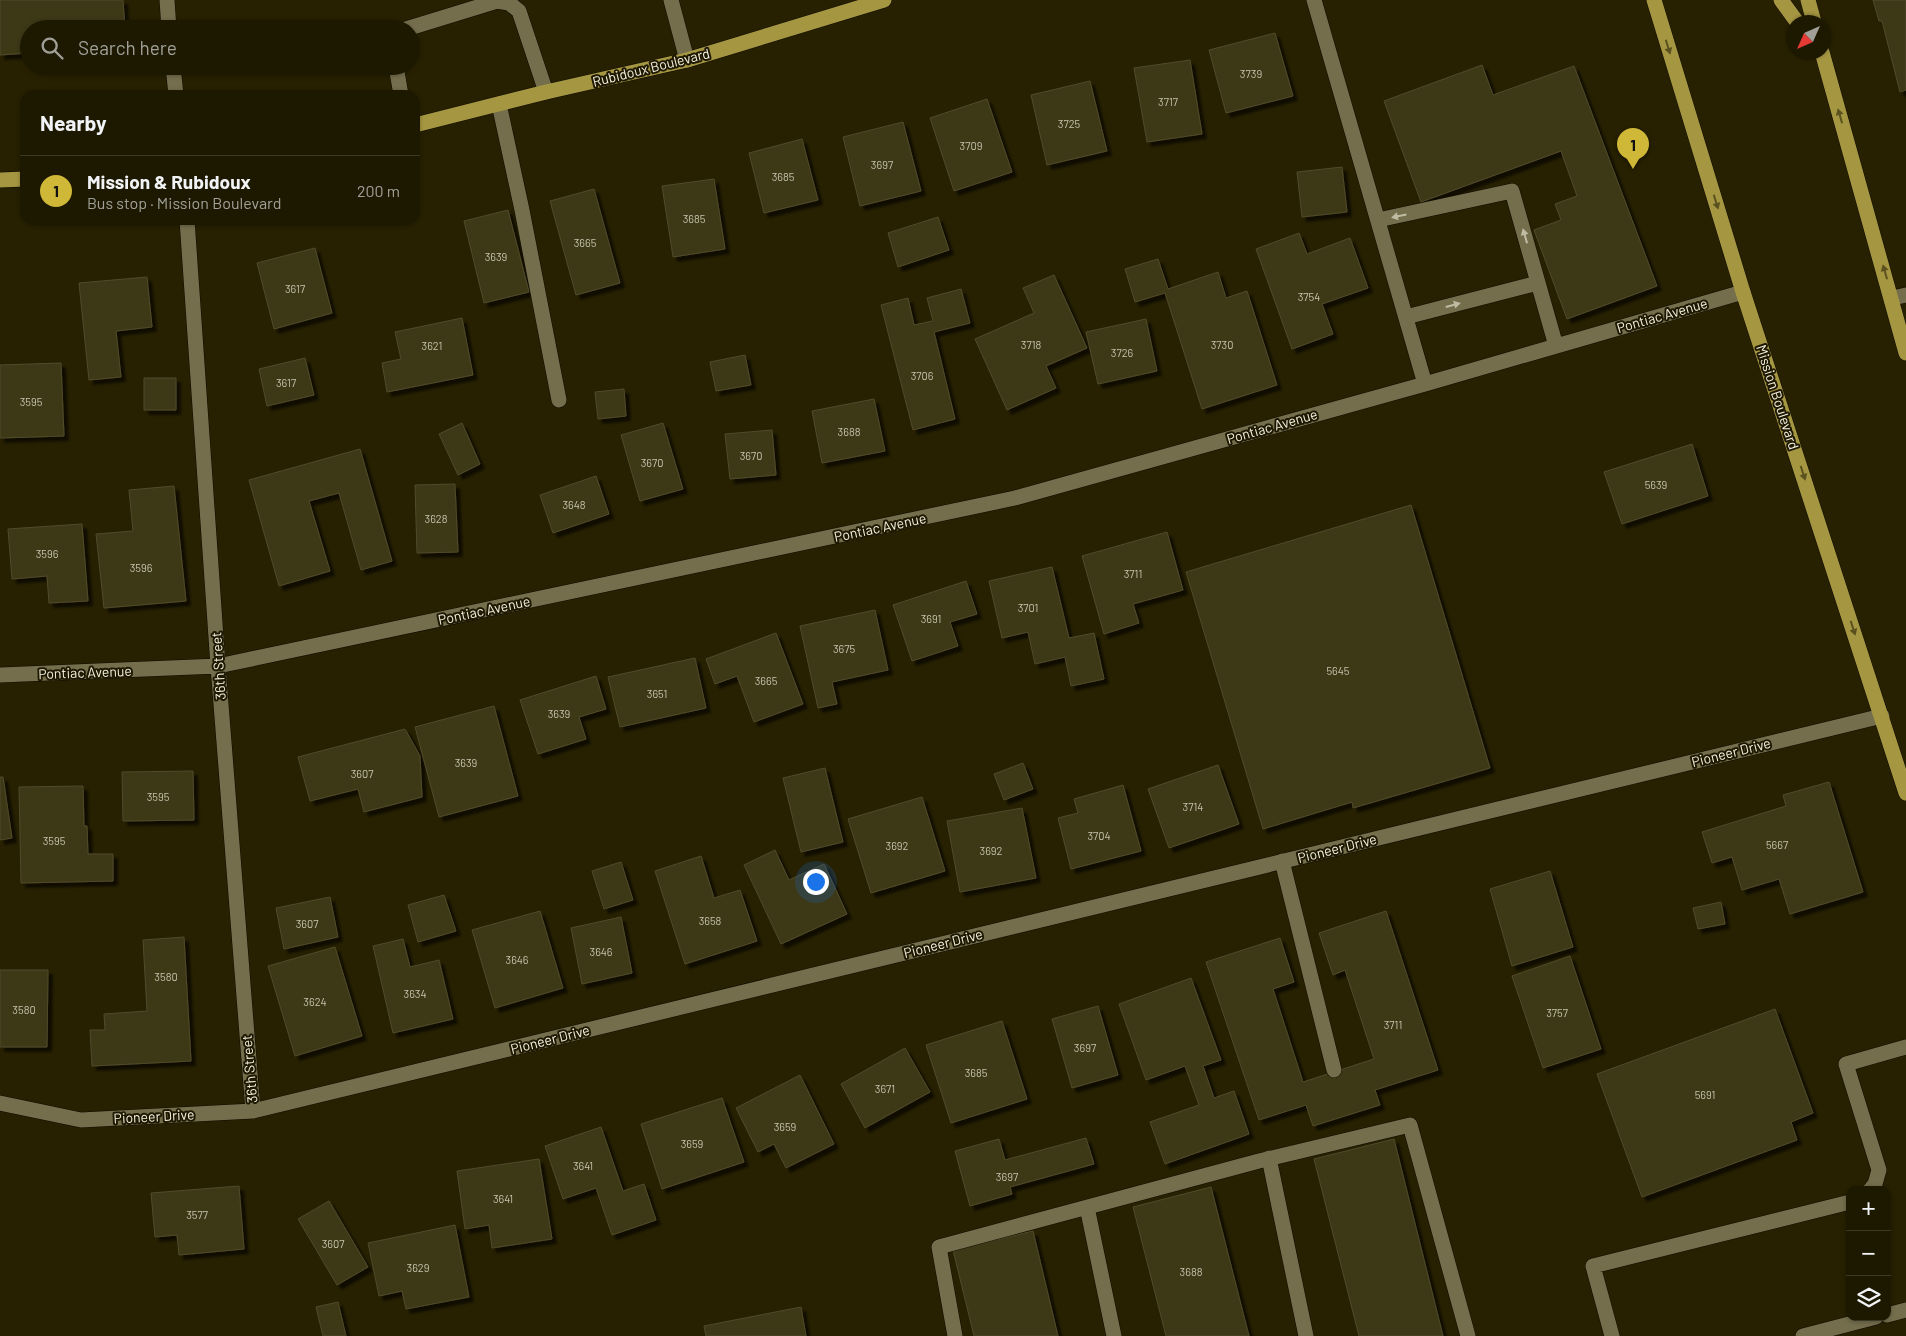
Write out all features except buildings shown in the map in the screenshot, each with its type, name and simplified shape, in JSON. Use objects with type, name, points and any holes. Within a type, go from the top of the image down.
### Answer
[{"type":"main road","name":"Rubidoux Boulevard","points":[[420,124],[546,92],[687,60],[884,0]]},
{"type":"main road","name":"Mission Boulevard","points":[[1654,0],[1743,292],[1906,793]]},
{"type":"main road","points":[[1781,0],[1792,15]]},
{"type":"main road","points":[[1808,0],[1812,15]]},
{"type":"main road","points":[[1823,60],[1899,296],[1906,353]]},
{"type":"main road","points":[[0,180],[20,179]]},
{"type":"street","points":[[167,0],[168,20]]},
{"type":"street","points":[[671,0],[687,60]]},
{"type":"street","points":[[1314,0],[1425,384]]},
{"type":"street","points":[[420,25],[497,1],[509,3],[519,11],[546,92]]},
{"type":"street","points":[[174,75],[175,90]]},
{"type":"street","points":[[398,75],[400,90]]},
{"type":"street","points":[[499,104],[559,400]]},
{"type":"street","points":[[1378,220],[1512,191],[1556,346]]},
{"type":"street","name":"36th Street","points":[[187,225],[218,666],[253,1111]]},
{"type":"street","points":[[1406,317],[1538,283]]},
{"type":"street","name":"Pontiac Avenue","points":[[0,675],[218,666],[1015,498],[1425,384],[1743,292]]},
{"type":"street","name":"Pioneer Drive","points":[[0,1103],[82,1120],[253,1111],[1882,716]]},
{"type":"street","points":[[1282,861],[1334,1070]]},
{"type":"street","points":[[1873,1186],[1878,1170],[1846,1064],[1906,1047]]},
{"type":"street","points":[[955,1336],[939,1247],[1269,1158],[1410,1125],[1468,1336]]},
{"type":"street","points":[[1269,1158],[1306,1336]]},
{"type":"street","points":[[1612,1336],[1594,1266],[1846,1203]]},
{"type":"street","points":[[1087,1207],[1114,1336]]},
{"type":"street","points":[[1891,1313],[1906,1310]]},
{"type":"street","points":[[1803,1336],[1861,1321]]},
{"type":"place","name":"Mission & Rubidoux","points":[[1633,169]]}]
